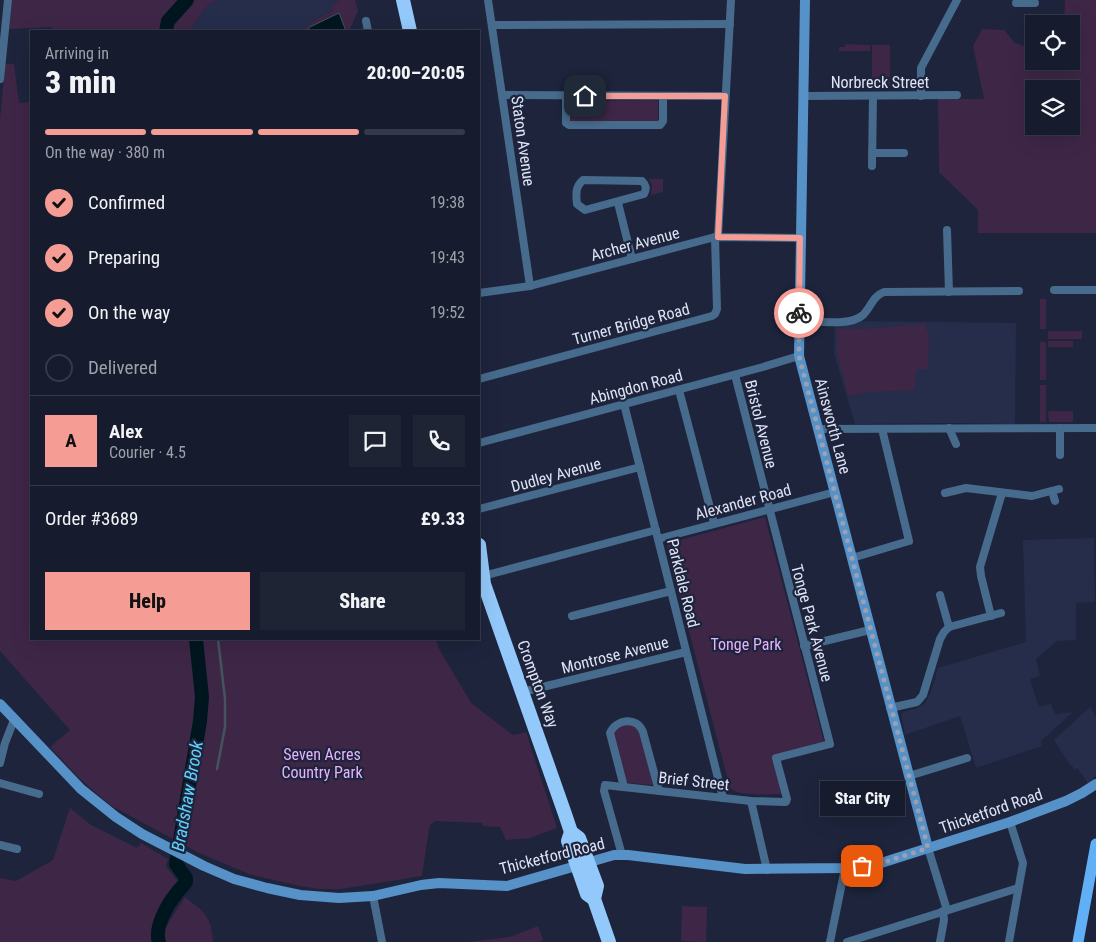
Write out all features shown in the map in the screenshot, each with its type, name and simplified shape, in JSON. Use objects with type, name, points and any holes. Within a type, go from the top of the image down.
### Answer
[{"type":"highway","points":[[404,0],[410,30]]},
{"type":"highway","name":"Crompton Way","points":[[480,555],[484,584],[571,832],[568,841],[583,864],[588,894],[594,899],[608,942]]},
{"type":"main road","name":"Ainsworth Lane","points":[[805,0],[799,356],[928,848]]},
{"type":"main road","name":"Thicketford Road","points":[[0,704],[81,789],[116,817],[159,842],[204,866],[234,879],[300,895],[339,898],[373,896],[439,883],[507,886],[610,856],[622,855],[726,868],[767,870],[845,868],[878,864],[1010,822],[1082,793],[1096,784]]},
{"type":"main road","points":[[1082,793],[1096,795]]},
{"type":"main road","points":[[1078,942],[1096,844]]},
{"type":"street","points":[[0,79],[2,37],[8,0]]},
{"type":"street","name":"Staton Avenue","points":[[488,0],[530,286]]},
{"type":"street","points":[[716,237],[731,0]]},
{"type":"street","points":[[921,96],[921,68],[957,0]]},
{"type":"street","points":[[1016,3],[1025,1],[1035,3]]},
{"type":"street","points":[[366,21],[368,30]]},
{"type":"street","points":[[492,25],[730,24]]},
{"type":"street","points":[[503,95],[725,96]]},
{"type":"street","name":"Norbreck Street","points":[[803,96],[957,95]]},
{"type":"street","points":[[566,96],[566,123],[569,125],[660,125],[663,121],[663,96]]},
{"type":"street","points":[[872,166],[873,96]]},
{"type":"street","points":[[872,153],[904,153]]},
{"type":"street","points":[[583,180],[642,180],[646,185],[644,194],[618,203],[585,210],[577,204],[576,190],[578,184],[583,180]]},
{"type":"street","points":[[618,203],[632,259]]},
{"type":"street","points":[[947,230],[949,292]]},
{"type":"street","name":"Archer Avenue","points":[[480,293],[530,286],[716,237],[800,238]]},
{"type":"street","name":"Turner Bridge Road","points":[[480,379],[716,314],[716,237]]},
{"type":"street","points":[[1054,290],[1096,290]]},
{"type":"street","points":[[799,320],[852,321],[862,315],[877,295],[884,292],[928,296],[949,292],[1019,291]]},
{"type":"street","name":"Abingdon Road","points":[[480,443],[735,375],[799,356]]},
{"type":"street","name":"Bristol Avenue","points":[[735,375],[768,510]]},
{"type":"street","points":[[679,390],[714,523]]},
{"type":"street","name":"Parkdale Road","points":[[624,404],[723,798]]},
{"type":"street","points":[[852,558],[907,542],[909,538],[882,428]]},
{"type":"street","points":[[948,428],[956,444]]},
{"type":"street","points":[[1060,428],[1060,455]]},
{"type":"street","points":[[818,429],[1096,428]]},
{"type":"street","name":"Dudley Avenue","points":[[480,509],[640,467]]},
{"type":"street","points":[[945,493],[957,493],[966,488],[1032,496],[1055,490],[1055,502]]},
{"type":"street","name":"Alexander Road","points":[[482,576],[714,523],[835,492]]},
{"type":"street","points":[[991,616],[980,567],[1002,493]]},
{"type":"street","name":"Tonge Park Avenue","points":[[768,510],[830,744],[776,758],[787,799],[786,802]]},
{"type":"street","points":[[572,616],[671,591]]},
{"type":"street","points":[[940,595],[949,627]]},
{"type":"street","points":[[890,708],[917,702],[924,695],[940,639],[949,627],[1001,614]]},
{"type":"street","points":[[804,646],[870,630]]},
{"type":"street","name":"Montrose Avenue","points":[[522,692],[686,652]]},
{"type":"street","points":[[0,763],[14,720]]},
{"type":"street","points":[[624,787],[610,733],[616,725],[632,721],[637,722],[644,732],[659,791]]},
{"type":"street","points":[[909,776],[950,759],[966,758]]},
{"type":"street","points":[[0,783],[39,794]]},
{"type":"street","name":"Brief Street","points":[[622,855],[604,791],[605,785],[750,801],[786,802]]},
{"type":"street","points":[[750,801],[767,870]]},
{"type":"street","points":[[1009,942],[1023,863],[1010,822]]},
{"type":"street","points":[[0,845],[16,849]]},
{"type":"street","points":[[928,848],[945,911],[940,942]]},
{"type":"street","points":[[830,942],[845,868]]},
{"type":"street","points":[[851,942],[1018,888]]},
{"type":"street","points":[[373,896],[382,942]]},
{"type":"shaded area","points":[[218,0],[339,0],[331,7],[333,11],[321,16],[302,30],[190,30],[208,5]]},
{"type":"shaded area","points":[[339,13],[346,30],[307,30]]},
{"type":"shaded area","points":[[835,322],[1016,323],[1015,424],[855,424],[834,353]]},
{"type":"shaded area","points":[[1094,538],[1095,602],[1076,603],[1076,640],[1057,641],[1036,659],[1040,676],[1030,679],[1039,707],[1051,704],[1055,714],[1073,712],[1041,741],[1042,746],[976,768],[960,716],[905,735],[901,715],[903,712],[917,708],[925,703],[931,692],[938,668],[1026,642],[1023,540]]},
{"type":"shaded area","points":[[1090,707],[1096,717],[1096,775],[1088,783],[1077,768],[1074,770],[1072,765],[1070,765],[1054,740]]},
{"type":"green space","points":[[12,0],[218,0],[208,5],[190,30],[53,30],[52,27],[9,29]]},
{"type":"green space","points":[[339,0],[355,0],[358,11],[349,30],[346,30],[339,13],[307,30],[302,30],[321,16],[333,11],[331,7]]},
{"type":"green space","points":[[1065,0],[1096,0],[1096,233],[978,233],[978,210],[939,172],[938,99],[984,99],[973,46],[982,29],[1004,30],[1015,43],[1025,47],[1025,70],[1080,70],[1080,15],[1064,15]]},
{"type":"green space","points":[[845,44],[870,45],[870,51],[839,51],[839,47],[845,47]]},
{"type":"green space","points":[[872,45],[890,45],[890,90],[872,89]]},
{"type":"green space","name":"Seven Acres Country Park","points":[[5,64],[14,64],[19,103],[30,102],[30,640],[436,640],[438,647],[471,703],[513,735],[526,732],[557,828],[530,838],[506,840],[500,827],[483,826],[482,823],[435,821],[430,825],[429,829],[422,876],[341,889],[319,889],[249,874],[197,852],[110,805],[79,778],[50,747],[70,730],[0,651],[0,120]]},
{"type":"green space","points":[[658,100],[658,122],[572,122],[569,119],[570,101]]},
{"type":"green space","points":[[649,179],[663,179],[663,192],[651,195],[652,185]]},
{"type":"green space","points":[[1040,299],[1046,299],[1046,329],[1040,329]]},
{"type":"green space","points":[[920,323],[926,324],[926,330],[929,331],[928,369],[916,370],[915,390],[867,392],[848,396],[837,351],[837,329],[919,325]]},
{"type":"green space","points":[[1048,331],[1082,331],[1082,339],[1048,339]]},
{"type":"green space","points":[[1048,341],[1073,341],[1073,347],[1048,347]]},
{"type":"green space","points":[[1040,342],[1046,342],[1046,380],[1040,380]]},
{"type":"green space","points":[[1040,385],[1046,385],[1046,422],[1040,422]]},
{"type":"green space","points":[[1048,411],[1073,411],[1073,422],[1049,422]]},
{"type":"green space","name":"Tonge Park","points":[[765,517],[824,742],[773,756],[783,794],[747,794],[730,788],[667,547],[669,543]]},
{"type":"green space","points":[[630,724],[639,727],[654,784],[652,785],[629,783],[624,780],[612,735],[618,727]]},
{"type":"green space","points":[[70,808],[91,825],[137,848],[141,843],[168,859],[166,866],[178,882],[154,921],[154,942],[0,942],[0,878],[16,881],[53,860]]},
{"type":"green space","points":[[185,897],[206,915],[211,926],[213,942],[164,942],[161,935]]},
{"type":"green space","points":[[682,906],[707,907],[706,942],[681,941]]},
{"type":"green space","points":[[538,926],[543,939],[541,942],[469,942],[510,937]]},
{"type":"waterway","name":"Bradshaw Brook","points":[[166,30],[168,21],[187,0]]},
{"type":"waterway","name":"Bradshaw Brook","points":[[159,942],[158,930],[165,910],[186,882],[186,878],[176,864],[200,721],[202,697],[196,640]]},
{"type":"waterway","points":[[217,769],[225,727],[225,699],[218,640]]},
{"type":"way so far","points":[[799,313],[799,356],[928,848],[878,864],[862,866]]},
{"type":"place","name":"Star City","points":[[862,866]]},
{"type":"route","points":[[585,96],[725,96],[718,237],[800,238],[799,313]]}]
